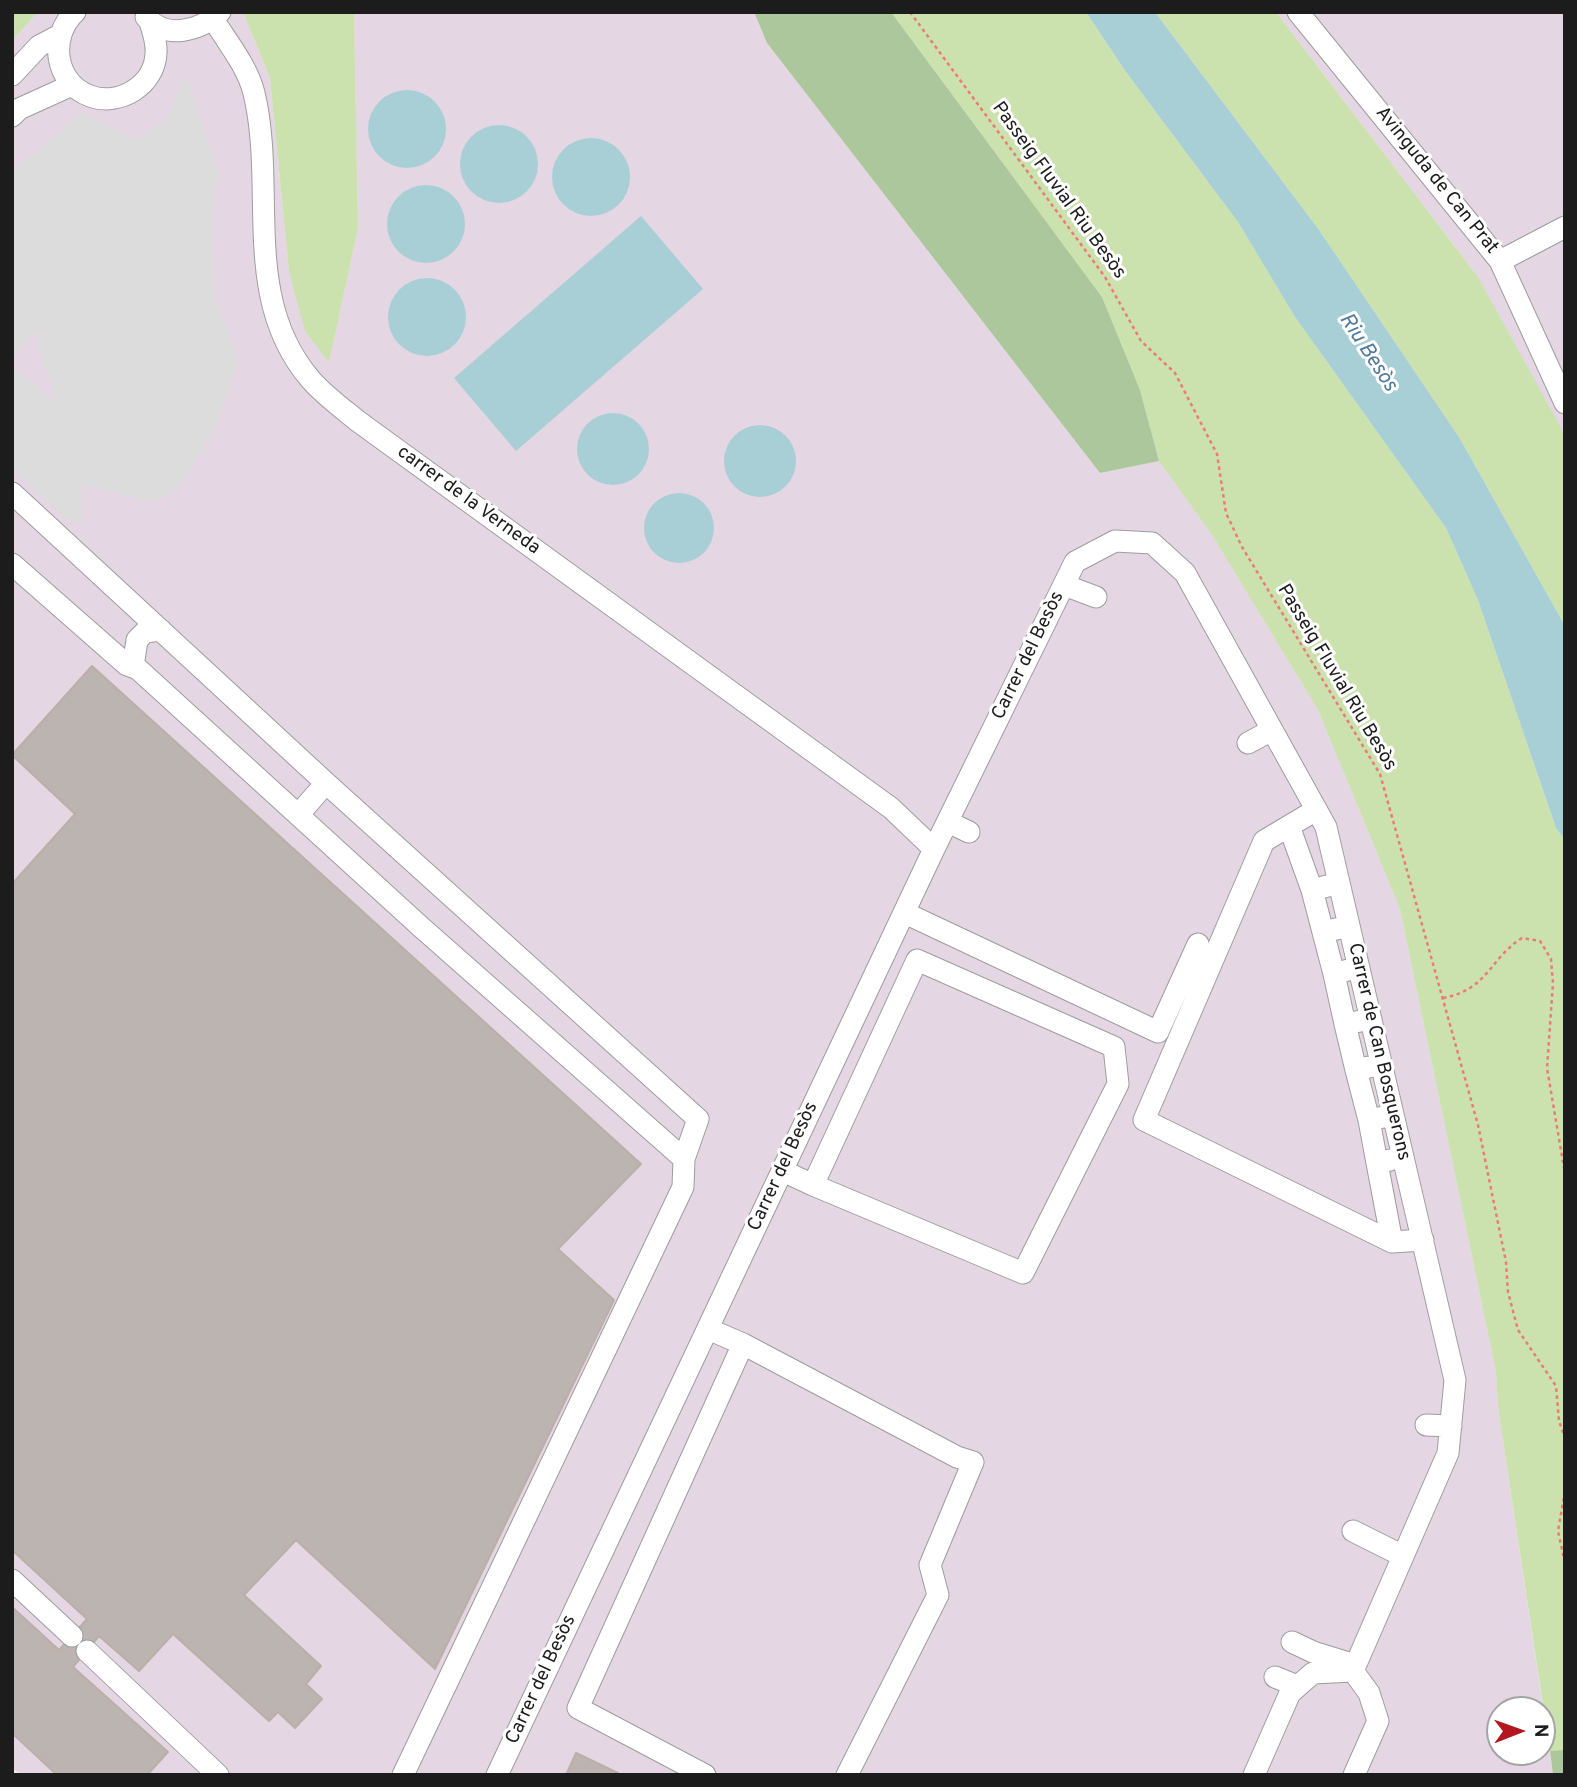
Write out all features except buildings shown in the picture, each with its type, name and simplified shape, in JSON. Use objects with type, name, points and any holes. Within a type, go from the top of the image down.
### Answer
[{"type":"street","points":[[75,12],[60,35],[58,52],[62,70],[72,85],[89,96],[109,99],[129,94],[142,84],[152,71],[156,56],[155,40],[146,17]]},
{"type":"street","name":"Avinguda de Can Prat","points":[[1298,12],[1500,261],[1565,404]]},
{"type":"street","points":[[146,17],[168,30],[187,31],[205,25],[216,16]]},
{"type":"street","name":"carrer de la Verneda","points":[[216,16],[244,68],[253,91],[261,157],[264,258],[268,288],[289,347],[312,382],[359,422],[891,808],[934,849]]},
{"type":"street","points":[[12,75],[39,46],[60,35]]},
{"type":"street","points":[[12,116],[19,109],[72,85]]},
{"type":"street","points":[[1500,261],[1565,227]]},
{"type":"street","points":[[12,493],[326,783],[698,1119],[684,1159],[683,1187],[403,1775]]},
{"type":"street","name":"Carrer de Can Bosquerons","points":[[1076,562],[1115,541],[1152,543],[1185,573],[1326,827],[1455,1380],[1448,1453],[1413,1512],[1403,1556],[1354,1668]]},
{"type":"street","name":"Carrer del Besòs","points":[[497,1775],[861,1005],[914,918],[934,849],[961,828],[1076,562]]},
{"type":"street","points":[[12,564],[127,665],[138,668],[298,815],[684,1159]]},
{"type":"street","points":[[1064,585],[1096,597]]},
{"type":"street","points":[[133,667],[137,640],[145,632],[161,630]]},
{"type":"street","points":[[1248,743],[1272,730]]},
{"type":"street","points":[[298,815],[326,783]]},
{"type":"street","points":[[1316,810],[1264,841],[1144,1120],[1392,1242],[1423,1240]]},
{"type":"street","points":[[1289,826],[1324,932],[1369,1119],[1392,1242]]},
{"type":"street","points":[[1301,861],[1332,851]]},
{"type":"street","points":[[1312,890],[1339,883]]},
{"type":"street","points":[[914,918],[1158,1032],[1198,944]]},
{"type":"street","points":[[1324,932],[1349,926]]},
{"type":"street","points":[[783,1171],[813,1185],[1023,1273],[1118,1084],[1114,1047],[917,960],[813,1185]]},
{"type":"street","points":[[1334,974],[1359,967]]},
{"type":"street","points":[[861,1005],[890,1020]]},
{"type":"street","points":[[1345,1024],[1371,1019]]},
{"type":"street","points":[[1356,1070],[1381,1065]]},
{"type":"street","points":[[832,1066],[863,1077]]},
{"type":"street","points":[[1369,1119],[1393,1115]]},
{"type":"street","points":[[1377,1163],[1403,1157]]},
{"type":"street","points":[[708,1329],[743,1344],[957,1457],[973,1462],[930,1565],[938,1595],[847,1775]]},
{"type":"street","points":[[705,1775],[578,1708],[743,1344]]},
{"type":"street","points":[[1426,1425],[1451,1426]]},
{"type":"street","points":[[1353,1531],[1403,1556]]},
{"type":"street","points":[[12,1580],[218,1775]]},
{"type":"street","points":[[1292,1642],[1354,1668],[1369,1693],[1378,1721],[1354,1775]]},
{"type":"street","points":[[1254,1775],[1290,1693],[1313,1672],[1354,1668]]},
{"type":"street","points":[[1275,1677],[1297,1686]]},
{"type":"path","name":"Passeig Fluvial Riu Besòs","points":[[910,12],[1105,276],[1141,341],[1175,373],[1217,454],[1226,513],[1242,547],[1380,774],[1478,1125],[1506,1262],[1508,1292],[1518,1330],[1556,1386],[1559,1422],[1565,1438]]},
{"type":"path","points":[[1443,998],[1459,995],[1483,980],[1508,947],[1522,938],[1540,941],[1550,959],[1553,983],[1547,1068],[1565,1174]]},
{"type":"path","points":[[1565,1490],[1558,1531],[1565,1563]]},
{"type":"shaded area","points":[[38,12],[243,12],[270,78],[289,271],[329,361],[358,228],[354,12],[754,12],[767,43],[1100,473],[1159,461],[1212,535],[1318,710],[1400,909],[1496,1372],[1498,1407],[1541,1696],[1486,1696],[1486,1766],[1552,1766],[1553,1775],[21,1775],[12,1767],[12,41]]},
{"type":"shaded area","points":[[1276,12],[1565,12],[1565,438],[1478,277]]},
{"type":"shaded area","points":[[183,78],[189,83],[218,175],[212,216],[214,293],[238,362],[216,428],[178,488],[154,502],[81,484],[82,522],[70,522],[12,469],[12,366],[56,403],[35,333],[12,358],[12,173],[81,113],[131,138],[140,139],[167,119]]},
{"type":"green space","points":[[12,12],[38,12],[12,41]]},
{"type":"green space","points":[[243,12],[354,12],[358,228],[329,362],[305,331],[289,271],[270,78]]},
{"type":"green space","points":[[754,12],[891,12],[1102,297],[1140,390],[1159,461],[1100,473],[767,43]]},
{"type":"green space","points":[[891,12],[1086,12],[1126,72],[1238,222],[1295,317],[1446,528],[1478,600],[1556,828],[1565,840],[1565,1750],[1556,1751],[1556,1696],[1542,1696],[1498,1407],[1496,1372],[1400,909],[1318,710],[1212,535],[1159,461],[1140,390],[1102,297]]},
{"type":"green space","points":[[1155,12],[1276,12],[1478,277],[1565,438],[1565,626],[1459,437],[1319,230]]},
{"type":"green space","points":[[1565,1750],[1565,1775],[1553,1775],[1552,1766],[1556,1766],[1556,1751]]},
{"type":"water","name":"Riu Besòs","points":[[1086,12],[1155,12],[1319,230],[1459,437],[1565,626],[1565,840],[1556,828],[1478,600],[1446,528],[1295,317],[1238,222],[1126,72]]},
{"type":"water","points":[[407,90],[422,93],[434,102],[443,114],[446,129],[443,144],[434,156],[422,165],[407,168],[392,165],[380,156],[371,144],[368,129],[371,114],[380,102],[392,93]]},
{"type":"water","points":[[499,125],[514,128],[531,142],[538,164],[535,179],[521,196],[499,203],[484,200],[467,186],[460,164],[463,149],[477,132]]},
{"type":"water","points":[[583,138],[599,138],[613,144],[624,155],[630,169],[630,185],[624,199],[613,210],[599,216],[583,216],[569,210],[558,199],[552,185],[552,169],[558,155],[569,144]]},
{"type":"water","points":[[426,185],[441,188],[454,196],[462,209],[465,224],[462,239],[454,252],[441,260],[426,263],[411,260],[398,252],[390,239],[387,224],[390,209],[398,196],[411,188]]},
{"type":"water","points":[[641,216],[703,289],[516,451],[454,378]]},
{"type":"water","points":[[427,278],[442,281],[455,289],[463,302],[466,317],[463,332],[455,345],[442,353],[427,356],[412,353],[399,345],[391,332],[388,317],[391,302],[399,289],[412,281]]},
{"type":"water","points":[[620,413],[639,423],[647,435],[647,463],[639,475],[627,483],[606,485],[587,475],[579,463],[577,442],[587,423],[599,415]]},
{"type":"water","points":[[760,425],[780,431],[790,441],[796,461],[790,481],[780,491],[760,497],[740,491],[730,481],[724,461],[730,441],[740,431]]},
{"type":"water","points":[[686,493],[699,499],[708,508],[712,514],[712,542],[704,553],[693,561],[672,563],[654,553],[646,542],[644,521],[654,503],[665,495]]}]
